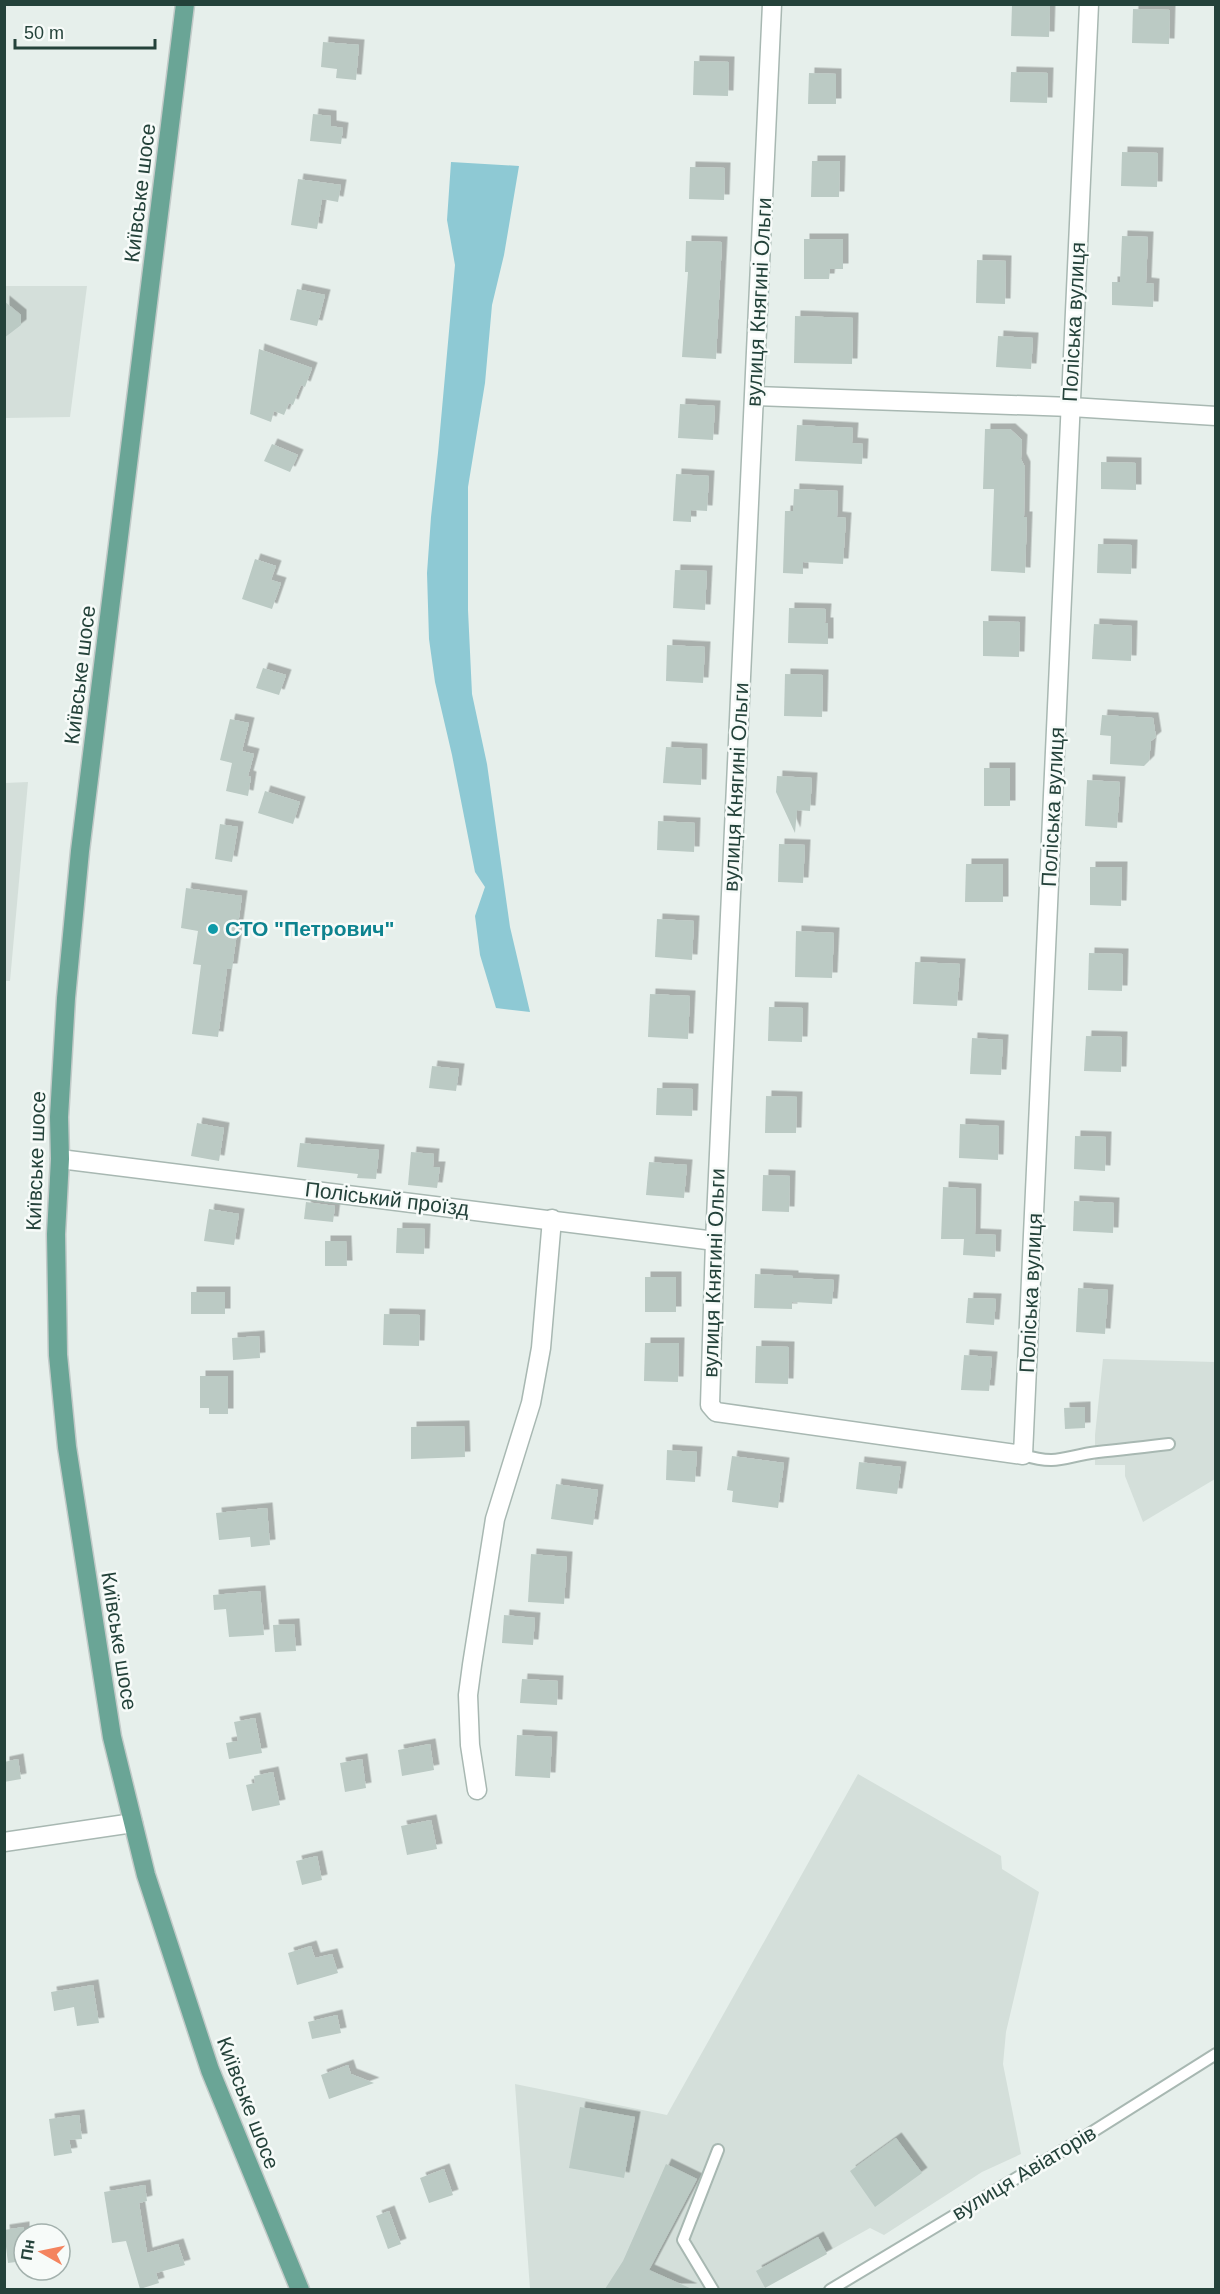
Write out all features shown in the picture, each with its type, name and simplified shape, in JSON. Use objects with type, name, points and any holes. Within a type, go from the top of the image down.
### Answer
[{"type":"main road","name":"Київське шосе","points":[[185,4],[80,851],[66,998],[59,1117],[60,1160],[56,1234],[58,1355],[66,1447],[112,1737],[146,1875],[210,2070],[300,2289]]},
{"type":"street","name":"вулиця Княгині Ольги","points":[[772,4],[715,1241],[710,1405],[716,1412],[1023,1455]]},
{"type":"street","name":"Поліська вулиця","points":[[1023,1455],[1089,4]]},
{"type":"street","points":[[755,396],[1071,407],[1215,416]]},
{"type":"street","name":"Поліський проїзд","points":[[60,1160],[552,1219],[715,1241]]},
{"type":"street","points":[[477,1790],[470,1744],[468,1695],[495,1519],[531,1403],[541,1348],[552,1219]]},
{"type":"street","points":[[4,1842],[133,1823]]},
{"type":"lane","points":[[1023,1455],[1043,1461],[1055,1461],[1095,1452],[1169,1444]]},
{"type":"lane","name":"вулиця Авіаторів","points":[[830,2289],[1070,2146],[1215,2054]]},
{"type":"lane","points":[[713,2289],[683,2240],[718,2150]]},
{"type":"shaded area","points":[[4,286],[87,286],[70,417],[5,418]]},
{"type":"shaded area","points":[[28,782],[10,981],[5,981],[5,783]]},
{"type":"shaded area","points":[[1103,1359],[1215,1362],[1215,1479],[1143,1522],[1125,1476],[1125,1465],[1095,1465],[1095,1435]]},
{"type":"shaded area","points":[[858,1774],[1001,1856],[1002,1869],[1039,1892],[1006,2032],[1003,2064],[1021,2154],[982,2172],[884,2235],[870,2228],[761,2289],[530,2289],[515,2084],[667,2115]]},
{"type":"water","points":[[451,162],[519,166],[504,255],[492,305],[485,383],[468,487],[468,610],[472,694],[487,764],[510,927],[530,1012],[496,1008],[480,955],[475,916],[485,887],[475,872],[435,682],[429,639],[427,573],[455,265],[447,220]]},
{"type":"building","points":[[1012,4],[1050,5],[1049,37],[1011,36]]},
{"type":"building","points":[[1133,9],[1170,10],[1169,44],[1132,43]]},
{"type":"building","points":[[323,42],[359,45],[356,80],[336,78],[337,69],[321,67]]},
{"type":"building","points":[[694,61],[729,62],[728,96],[693,95]]},
{"type":"building","points":[[1011,72],[1048,73],[1047,103],[1010,102]]},
{"type":"building","points":[[809,73],[836,74],[836,104],[808,104]]},
{"type":"building","points":[[313,114],[331,116],[331,126],[343,128],[341,144],[310,141]]},
{"type":"building","points":[[1122,152],[1158,153],[1157,187],[1121,186]]},
{"type":"building","points":[[812,161],[840,161],[839,197],[811,197]]},
{"type":"building","points":[[690,167],[725,168],[724,200],[689,199]]},
{"type":"building","points":[[298,179],[341,185],[338,202],[322,199],[317,229],[291,225]]},
{"type":"building","points":[[1122,236],[1148,237],[1146,283],[1154,284],[1153,307],[1112,305],[1112,282],[1120,282]]},
{"type":"building","points":[[804,239],[843,239],[843,269],[830,269],[829,279],[804,279]]},
{"type":"building","points":[[686,241],[722,242],[716,359],[682,357],[688,272],[685,272]]},
{"type":"building","points":[[977,260],[1006,261],[1005,304],[976,303]]},
{"type":"building","points":[[297,289],[325,295],[317,326],[290,320]]},
{"type":"building","points":[[4,301],[21,315],[21,325],[4,338]]},
{"type":"building","points":[[795,316],[853,318],[852,364],[794,363]]},
{"type":"building","points":[[998,336],[1033,338],[1031,369],[996,367]]},
{"type":"building","points":[[259,349],[312,368],[305,387],[301,385],[293,405],[289,403],[284,415],[274,411],[271,422],[250,414]]},
{"type":"building","points":[[680,404],[715,406],[713,440],[678,438]]},
{"type":"building","points":[[797,425],[853,428],[852,443],[863,444],[862,464],[795,461]]},
{"type":"building","points":[[985,429],[1010,429],[1022,440],[1021,459],[1025,467],[1024,517],[1027,517],[1025,573],[991,571],[994,489],[983,489]]},
{"type":"building","points":[[272,444],[298,455],[290,472],[264,461]]},
{"type":"building","points":[[1101,462],[1136,463],[1136,490],[1101,489]]},
{"type":"building","points":[[676,474],[709,476],[707,511],[691,510],[691,522],[673,521]]},
{"type":"building","points":[[794,489],[838,491],[837,517],[846,518],[843,564],[803,562],[803,574],[783,573],[785,511],[793,511]]},
{"type":"building","points":[[1098,544],[1132,545],[1131,574],[1097,573]]},
{"type":"building","points":[[255,559],[276,566],[271,580],[281,583],[272,609],[242,599]]},
{"type":"building","points":[[675,570],[707,571],[705,610],[673,608]]},
{"type":"building","points":[[789,608],[826,609],[828,644],[788,643]]},
{"type":"building","points":[[983,621],[1020,622],[1019,657],[983,656]]},
{"type":"building","points":[[1094,624],[1132,626],[1131,661],[1092,659]]},
{"type":"building","points":[[667,645],[705,647],[703,683],[666,681]]},
{"type":"building","points":[[263,668],[286,675],[279,695],[256,688]]},
{"type":"building","points":[[785,674],[823,675],[822,717],[784,716]]},
{"type":"building","points":[[1102,715],[1153,718],[1156,737],[1151,741],[1149,761],[1144,766],[1110,764],[1111,736],[1100,735]]},
{"type":"building","points":[[230,719],[249,723],[242,751],[254,754],[248,776],[251,777],[248,796],[226,791],[232,763],[220,760]]},
{"type":"building","points":[[666,747],[702,749],[701,785],[663,783]]},
{"type":"building","points":[[984,768],[1010,768],[1010,806],[984,806]]},
{"type":"building","points":[[777,776],[812,778],[810,811],[797,810],[795,833],[776,792]]},
{"type":"building","points":[[1087,780],[1120,782],[1117,828],[1085,826]]},
{"type":"building","points":[[265,791],[300,802],[293,824],[258,813]]},
{"type":"building","points":[[658,821],[695,823],[694,852],[657,850]]},
{"type":"building","points":[[220,824],[238,827],[232,862],[215,859]]},
{"type":"building","points":[[779,844],[805,845],[803,883],[778,882]]},
{"type":"building","points":[[966,864],[1003,864],[1003,902],[965,902]]},
{"type":"building","points":[[1090,867],[1122,867],[1121,906],[1090,905]]},
{"type":"building","name":"СТО \"Петрович\"","points":[[186,888],[242,896],[232,969],[227,969],[218,1037],[192,1034],[201,965],[193,964],[198,931],[181,928]]},
{"type":"building","points":[[657,919],[694,921],[692,960],[655,957]]},
{"type":"building","points":[[796,931],[834,933],[832,978],[795,977]]},
{"type":"building","points":[[1089,953],[1123,954],[1122,991],[1088,990]]},
{"type":"building","points":[[915,962],[960,964],[957,1006],[913,1004]]},
{"type":"building","points":[[650,994],[690,996],[688,1039],[648,1037]]},
{"type":"building","points":[[769,1007],[803,1008],[802,1042],[768,1041]]},
{"type":"building","points":[[1086,1036],[1122,1037],[1121,1072],[1084,1071]]},
{"type":"building","points":[[972,1038],[1003,1040],[1001,1075],[970,1074]]},
{"type":"building","points":[[432,1066],[459,1069],[456,1091],[429,1088]]},
{"type":"building","points":[[657,1088],[693,1089],[692,1116],[656,1115]]},
{"type":"building","points":[[766,1096],[797,1097],[796,1133],[765,1133]]},
{"type":"building","points":[[197,1123],[224,1128],[219,1161],[191,1156]]},
{"type":"building","points":[[960,1124],[999,1126],[998,1160],[959,1158]]},
{"type":"building","points":[[1075,1136],[1106,1137],[1105,1171],[1074,1169]]},
{"type":"building","points":[[300,1143],[379,1150],[376,1179],[357,1178],[358,1174],[297,1167]]},
{"type":"building","points":[[411,1152],[434,1154],[433,1167],[440,1167],[437,1188],[408,1185]]},
{"type":"building","points":[[649,1162],[687,1165],[684,1198],[646,1195]]},
{"type":"building","points":[[763,1175],[790,1176],[789,1212],[762,1211]]},
{"type":"building","points":[[943,1187],[976,1189],[975,1234],[996,1235],[995,1257],[963,1255],[964,1239],[941,1239]]},
{"type":"building","points":[[1074,1201],[1114,1203],[1113,1233],[1073,1231]]},
{"type":"building","points":[[306,1202],[335,1206],[333,1222],[304,1219]]},
{"type":"building","points":[[209,1209],[239,1214],[234,1245],[204,1241]]},
{"type":"building","points":[[397,1228],[425,1229],[424,1254],[396,1253]]},
{"type":"building","points":[[325,1241],[346,1241],[347,1266],[325,1266]]},
{"type":"building","points":[[755,1274],[834,1280],[832,1304],[792,1302],[792,1309],[754,1308]]},
{"type":"building","points":[[645,1277],[676,1277],[676,1312],[645,1312]]},
{"type":"building","points":[[1078,1288],[1108,1290],[1105,1334],[1076,1332]]},
{"type":"building","points":[[191,1292],[225,1292],[225,1314],[191,1314]]},
{"type":"building","points":[[968,1298],[996,1299],[994,1325],[966,1323]]},
{"type":"building","points":[[384,1314],[420,1315],[419,1346],[383,1345]]},
{"type":"building","points":[[259,1336],[260,1358],[233,1360],[232,1338]]},
{"type":"building","points":[[645,1343],[679,1343],[678,1382],[644,1381]]},
{"type":"building","points":[[756,1346],[789,1347],[788,1384],[755,1383]]},
{"type":"building","points":[[964,1355],[992,1357],[989,1391],[961,1390]]},
{"type":"building","points":[[200,1376],[228,1376],[228,1414],[209,1414],[209,1408],[200,1408]]},
{"type":"building","points":[[1085,1407],[1085,1428],[1065,1429],[1064,1408]]},
{"type":"building","points":[[464,1426],[465,1457],[411,1459],[411,1427]]},
{"type":"building","points":[[667,1450],[697,1452],[695,1482],[666,1480]]},
{"type":"building","points":[[732,1456],[784,1463],[778,1508],[732,1502],[733,1491],[727,1490]]},
{"type":"building","points":[[859,1462],[901,1467],[897,1494],[856,1489]]},
{"type":"building","points":[[556,1484],[598,1490],[593,1525],[551,1519]]},
{"type":"building","points":[[267,1508],[270,1545],[251,1547],[250,1537],[219,1540],[216,1513]]},
{"type":"building","points":[[531,1554],[567,1557],[564,1604],[528,1602]]},
{"type":"building","points":[[260,1591],[264,1635],[229,1637],[226,1609],[214,1610],[213,1595]]},
{"type":"building","points":[[504,1615],[535,1618],[533,1645],[502,1643]]},
{"type":"building","points":[[294,1624],[296,1651],[275,1652],[273,1625]]},
{"type":"building","points":[[522,1679],[558,1681],[557,1705],[520,1703]]},
{"type":"building","points":[[255,1718],[262,1753],[229,1759],[226,1743],[238,1741],[234,1722]]},
{"type":"building","points":[[517,1735],[552,1737],[550,1778],[515,1776]]},
{"type":"building","points":[[430,1744],[434,1770],[402,1776],[398,1750]]},
{"type":"building","points":[[18,1759],[21,1779],[4,1782],[4,1762]]},
{"type":"building","points":[[362,1759],[366,1788],[345,1792],[340,1763]]},
{"type":"building","points":[[273,1772],[280,1805],[252,1811],[246,1785],[255,1783],[254,1776]]},
{"type":"building","points":[[431,1820],[437,1849],[407,1855],[401,1826]]},
{"type":"building","points":[[317,1856],[322,1880],[302,1885],[296,1861]]},
{"type":"building","points":[[311,1946],[315,1958],[332,1954],[338,1973],[297,1985],[288,1953]]},
{"type":"building","points":[[93,1985],[99,2023],[77,2026],[74,2007],[54,2011],[51,1992]]},
{"type":"building","points":[[337,2015],[341,2033],[312,2039],[308,2022]]},
{"type":"building","points":[[348,2065],[351,2074],[374,2083],[329,2099],[321,2075]]},
{"type":"building","points":[[580,2107],[635,2117],[624,2178],[569,2168]]},
{"type":"building","points":[[79,2115],[82,2139],[69,2140],[72,2153],[54,2156],[49,2119]]},
{"type":"building","points":[[896,2138],[922,2173],[875,2207],[850,2171]]},
{"type":"building","points":[[666,2164],[697,2179],[649,2270],[692,2289],[605,2289],[623,2261]]},
{"type":"building","points":[[444,2169],[453,2195],[429,2203],[420,2178]]},
{"type":"building","points":[[145,2185],[147,2201],[139,2203],[147,2253],[178,2244],[185,2265],[156,2273],[159,2283],[140,2289],[126,2241],[112,2243],[104,2192]]},
{"type":"building","points":[[389,2211],[401,2244],[388,2249],[376,2216]]},
{"type":"building","points":[[12,2229],[12,2262],[8,2263],[4,2230]]},
{"type":"building","points":[[818,2237],[827,2254],[765,2288],[756,2271]]},
{"type":"place","name":"СТО \"Петрович\"","points":[[213,929]]}]
